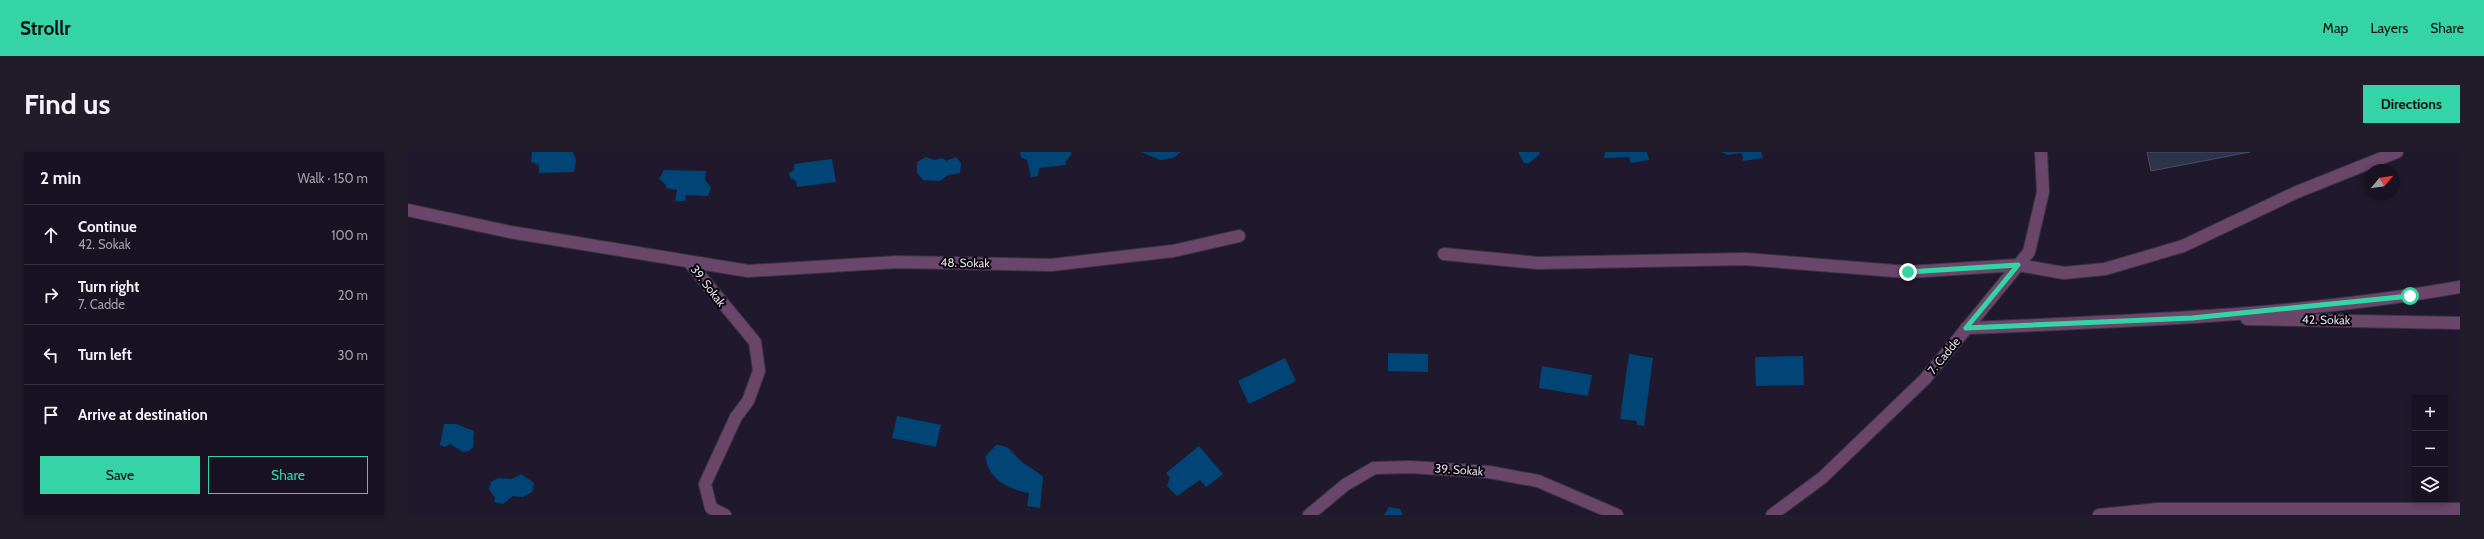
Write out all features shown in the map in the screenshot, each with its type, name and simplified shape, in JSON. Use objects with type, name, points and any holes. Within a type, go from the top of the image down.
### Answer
[{"type":"street","name":"7. Cadde","points":[[1772,515],[1822,478],[1925,379],[2029,252],[2043,192],[2041,152]]},
{"type":"street","points":[[1444,254],[1538,263],[1745,260],[1908,272],[2018,265],[2064,273],[2105,269],[2183,246],[2297,192],[2397,152]]},
{"type":"street","name":"39. Sokak","points":[[408,210],[510,232],[689,262],[755,342],[759,371],[748,401],[736,417],[705,484],[711,508],[725,515]]},
{"type":"street","name":"48. Sokak","points":[[689,262],[748,271],[897,262],[1051,265],[1173,252],[1239,236]]},
{"type":"street","name":"42. Sokak","points":[[1966,328],[2192,318],[2410,296],[2460,287]]},
{"type":"street","name":"42. Sokak","points":[[2192,318],[2460,323]]},
{"type":"street","name":"39. Sokak","points":[[1309,515],[1346,485],[1374,468],[1410,467],[1489,472],[1538,481],[1617,515]]},
{"type":"street","points":[[2099,515],[2158,509],[2460,509]]},
{"type":"water","points":[[532,152],[573,152],[576,160],[574,172],[539,173],[539,165],[531,162]]},
{"type":"water","points":[[1020,152],[1071,152],[1071,155],[1066,161],[1066,165],[1039,168],[1038,176],[1031,177],[1027,160],[1021,157]]},
{"type":"water","points":[[1141,152],[1181,152],[1173,158],[1160,160]]},
{"type":"water","points":[[1518,152],[1539,152],[1540,154],[1528,164],[1524,163]]},
{"type":"water","points":[[1605,152],[1647,152],[1649,160],[1631,163],[1629,157],[1604,158]]},
{"type":"water","points":[[1721,152],[1761,152],[1763,158],[1743,161],[1742,153],[1728,155]]},
{"type":"water","points":[[926,157],[934,160],[943,158],[946,161],[956,157],[961,163],[960,173],[948,175],[940,181],[923,180],[917,173],[917,162]]},
{"type":"water","points":[[832,159],[836,182],[797,187],[796,181],[790,178],[789,173],[794,170],[794,164]]},
{"type":"water","points":[[664,170],[706,171],[705,180],[711,188],[708,196],[686,195],[685,201],[675,201],[677,190],[666,188],[666,185],[659,179]]},
{"type":"water","points":[[1388,353],[1428,354],[1428,372],[1388,371]]},
{"type":"water","points":[[1629,354],[1653,358],[1644,426],[1637,425],[1637,421],[1620,419]]},
{"type":"water","points":[[1803,356],[1804,385],[1756,386],[1755,357]]},
{"type":"water","points":[[1285,358],[1296,381],[1249,404],[1238,381]]},
{"type":"water","points":[[1542,366],[1592,375],[1588,396],[1539,388]]},
{"type":"water","points":[[897,416],[941,425],[936,447],[892,438]]},
{"type":"water","points":[[444,424],[456,424],[474,431],[473,447],[469,451],[463,452],[450,444],[445,447],[440,445]]},
{"type":"water","points":[[996,445],[1004,446],[1010,450],[1022,462],[1043,477],[1040,508],[1027,506],[1029,493],[1007,486],[1000,482],[990,471],[986,456]]},
{"type":"water","points":[[1199,446],[1223,474],[1206,487],[1200,480],[1177,496],[1167,486],[1170,478],[1166,473]]},
{"type":"water","points":[[521,474],[534,483],[532,492],[523,497],[513,496],[503,504],[494,502],[495,498],[489,489],[491,482],[498,478],[512,479]]},
{"type":"water","points":[[1389,507],[1400,509],[1403,515],[1384,515]]},
{"type":"building","points":[[2147,152],[2250,152],[2151,171]]},
{"type":"route","points":[[1908,272],[2018,265],[1966,328],[2192,318],[2410,296]]}]
